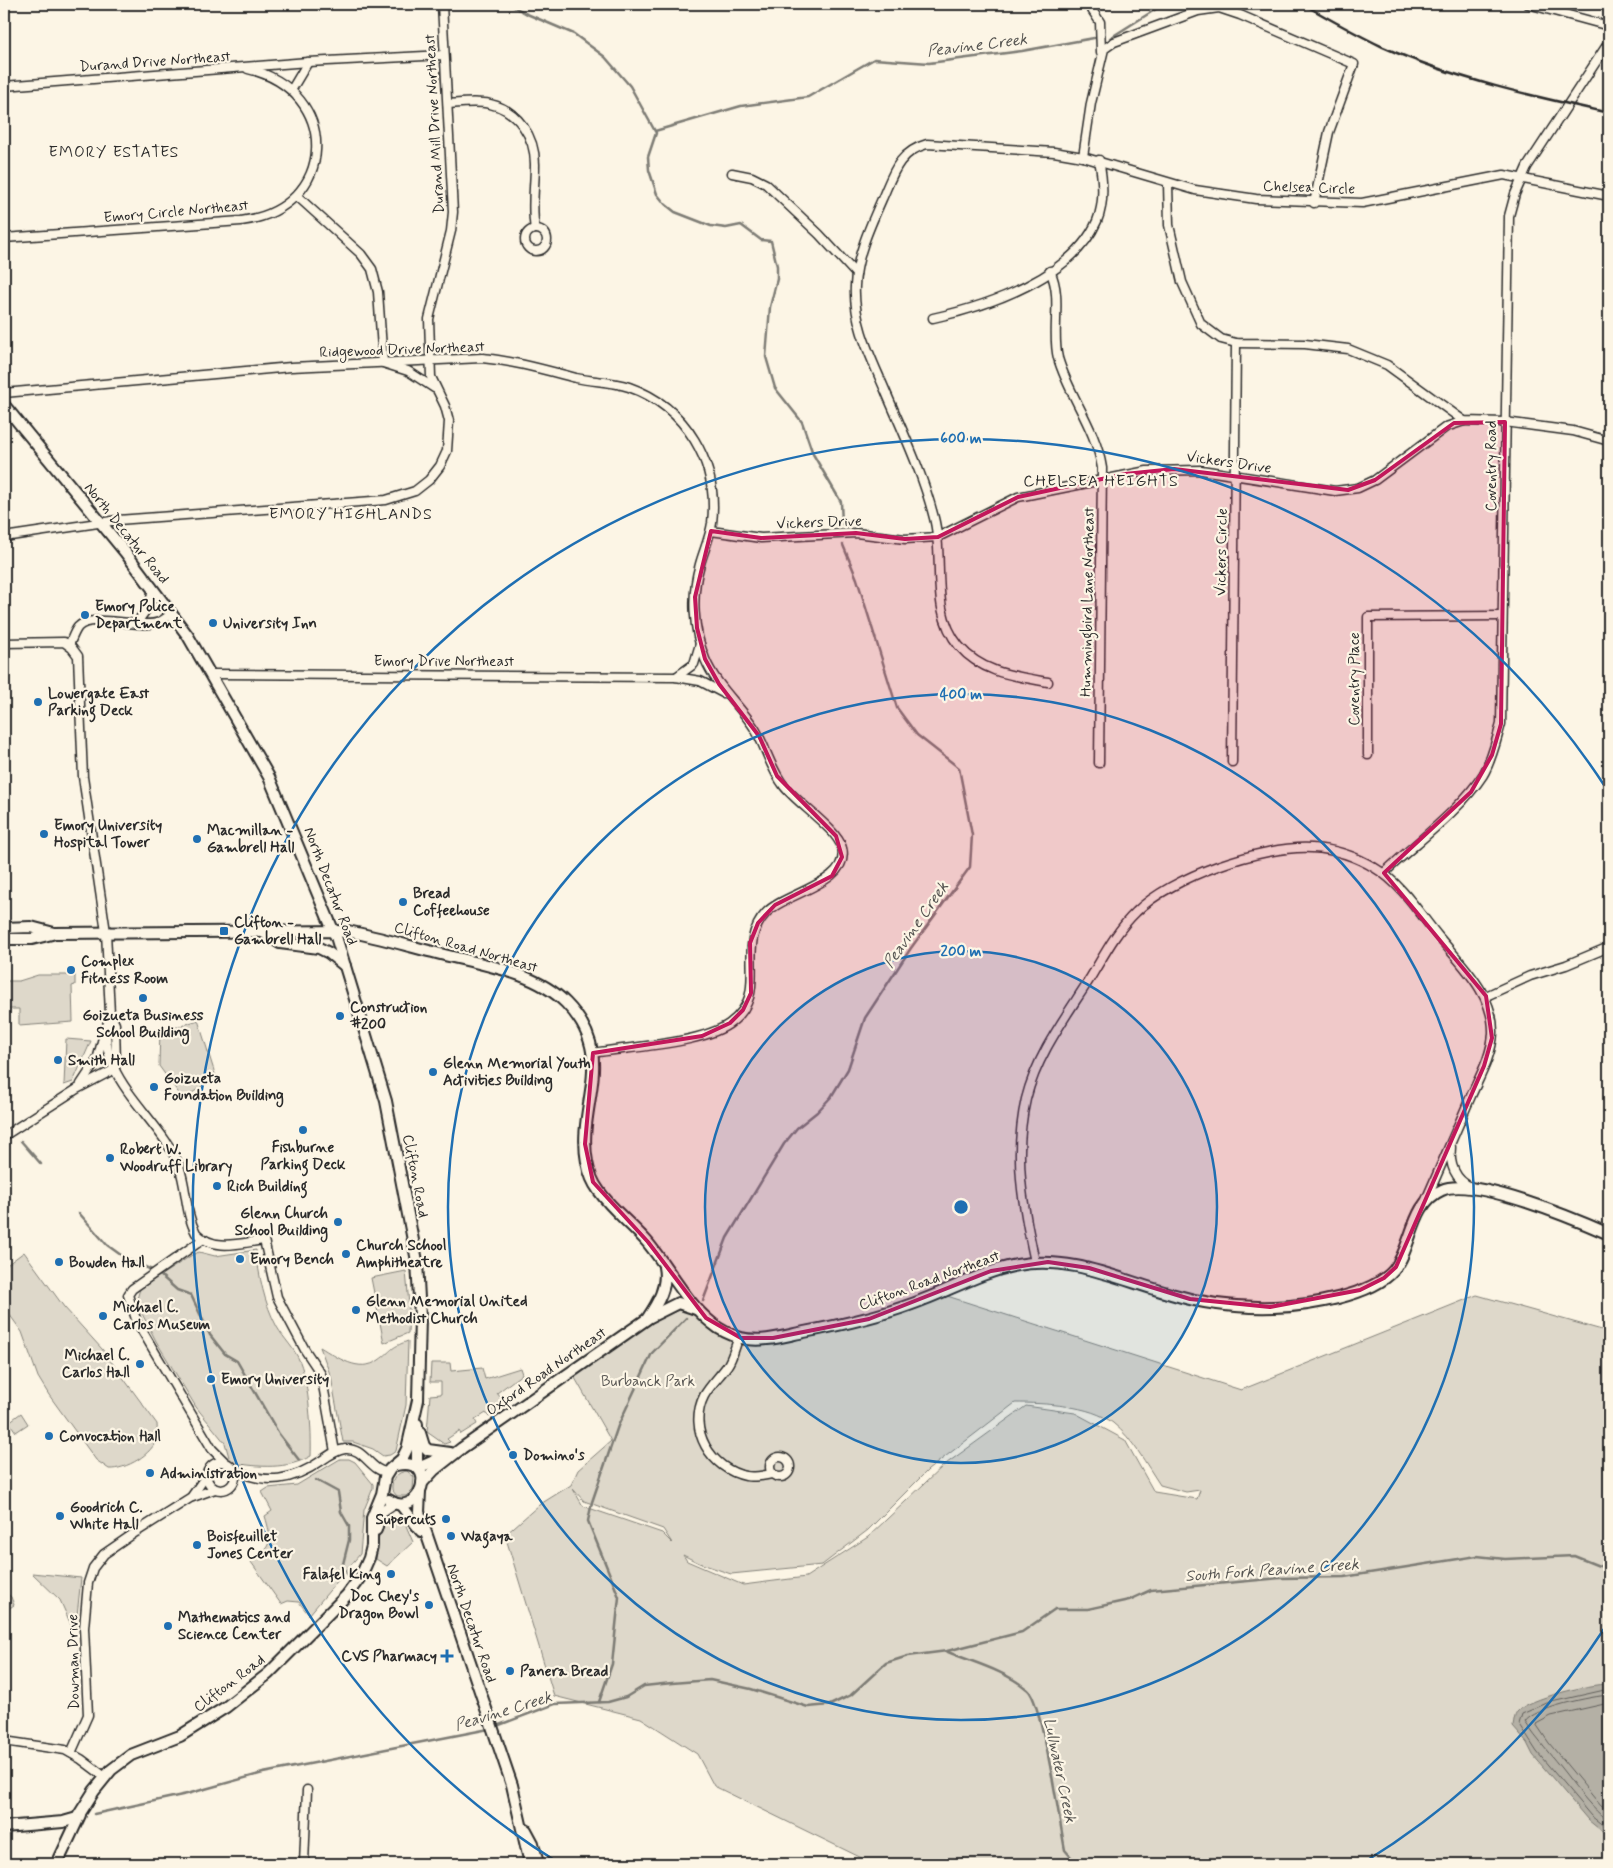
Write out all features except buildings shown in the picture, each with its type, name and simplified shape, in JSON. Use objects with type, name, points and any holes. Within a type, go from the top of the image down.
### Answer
[{"type":"main road","name":"North Decatur Road","points":[[4,405],[152,586],[172,613],[211,674],[269,777],[334,930],[361,1014]]},
{"type":"main road","points":[[4,928],[31,927],[54,934]]},
{"type":"main road","points":[[4,939],[32,939],[54,934],[106,932],[334,930]]},
{"type":"main road","name":"Clifton Road Northeast","points":[[334,930],[374,936],[498,969],[543,986],[564,1000],[586,1032],[593,1053],[593,1081],[585,1144],[591,1176],[605,1199],[648,1242],[664,1267],[699,1310],[720,1329],[739,1337],[768,1339],[869,1319],[913,1304],[991,1271],[1035,1262],[1060,1263],[1089,1268],[1172,1294],[1209,1302],[1240,1306],[1292,1305],[1355,1292],[1384,1278],[1398,1262],[1424,1204]]},
{"type":"main road","points":[[224,931],[315,931]]},
{"type":"main road","points":[[260,931],[280,943],[319,948],[346,966]]},
{"type":"main road","name":"Clifton Road","points":[[361,1014],[393,1135],[417,1261],[420,1336],[418,1400]]},
{"type":"main road","points":[[1424,1204],[1434,1195],[1448,1188],[1475,1189],[1517,1199],[1609,1234]]},
{"type":"main road","name":"Oxford Road Northeast","points":[[647,1318],[663,1290],[666,1274],[664,1267]]},
{"type":"main road","name":"Oxford Road Northeast","points":[[421,1487],[434,1470],[462,1448],[647,1318],[678,1303],[699,1310]]},
{"type":"main road","points":[[372,1546],[381,1512],[397,1504],[410,1503],[421,1487],[418,1468],[418,1400]]},
{"type":"main road","points":[[387,1472],[402,1459],[407,1449],[418,1400]]},
{"type":"main road","points":[[417,1424],[424,1446],[428,1450],[450,1453]]},
{"type":"main road","name":"Oxford Road Northeast","points":[[418,1468],[462,1448]]},
{"type":"main road","points":[[396,1465],[411,1464],[418,1468]]},
{"type":"main road","name":"Clifton Road","points":[[108,1774],[125,1759],[180,1736],[226,1707],[268,1674],[347,1595],[364,1569],[372,1546],[372,1518],[387,1472]]},
{"type":"main road","name":"North Decatur Road","points":[[421,1487],[419,1512],[494,1733],[522,1822],[530,1864]]},
{"type":"main road","points":[[383,1489],[387,1498],[397,1504]]},
{"type":"main road","name":"North Decatur Road","points":[[397,1504],[418,1525],[430,1547]]},
{"type":"main road","points":[[58,1864],[71,1831],[85,1804],[108,1774]]},
{"type":"main road","points":[[4,1827],[63,1822],[78,1818],[85,1804]]},
{"type":"main road","name":"North Decatur Road","points":[[522,1822],[533,1843],[538,1864]]},
{"type":"street","points":[[1082,157],[1101,54],[1100,22],[1088,4]]},
{"type":"street","points":[[1528,4],[1609,26]]},
{"type":"street","name":"Durand Mill Drive Northeast","points":[[435,390],[431,377],[430,312],[452,221],[442,6]]},
{"type":"street","points":[[1101,54],[1108,45],[1114,42],[1198,11],[1218,8],[1240,15],[1354,64],[1329,132],[1314,202]]},
{"type":"street","name":"Coventry Road","points":[[1384,873],[1471,792],[1484,774],[1501,724],[1504,422],[1508,229],[1511,206],[1521,178],[1577,88],[1609,42]]},
{"type":"street","name":"Durand Drive Northeast","points":[[4,86],[248,69],[308,62],[444,55]]},
{"type":"street","points":[[292,89],[308,62]]},
{"type":"street","name":"Emory Circle Northeast","points":[[4,238],[251,220],[275,212],[297,196],[311,172],[316,141],[309,114],[292,89],[271,75],[248,69]]},
{"type":"street","points":[[448,104],[492,104],[508,112],[522,124],[534,150],[532,215],[534,229]]},
{"type":"street","name":"Chelsea Circle","points":[[1048,682],[989,670],[974,660],[959,645],[948,628],[942,607],[938,537],[925,488],[862,334],[856,307],[856,274],[877,211],[893,174],[905,154],[914,148],[927,144],[948,144],[1082,157],[1099,160],[1168,183],[1230,196],[1314,202],[1362,203],[1496,176],[1521,178],[1609,196]]},
{"type":"street","points":[[933,318],[982,306],[1036,280],[1077,250],[1096,222],[1102,194],[1099,160]]},
{"type":"street","points":[[732,172],[752,177],[766,184],[856,274]]},
{"type":"street","points":[[1168,183],[1171,238],[1178,268],[1201,324],[1221,339],[1236,343],[1334,346],[1362,353],[1386,365],[1464,420],[1504,422],[1573,431],[1609,442]]},
{"type":"street","points":[[4,537],[99,523],[356,503],[402,496],[429,480],[440,466],[447,451],[448,421],[444,406],[435,390],[408,371],[383,363],[378,292],[372,270],[360,254],[297,196]]},
{"type":"street","name":"Hummingbird Lane Northeast","points":[[1050,271],[1056,287],[1058,358],[1092,432],[1100,460],[1102,479],[1099,763]]},
{"type":"street","name":"Vickers Circle","points":[[1232,762],[1236,343]]},
{"type":"street","name":"Ridgewood Drive Northeast","points":[[4,393],[291,367],[465,358],[511,361],[585,380],[627,386],[665,406],[686,426],[706,461],[712,496],[711,531],[696,585],[695,609],[700,643],[713,675],[759,736],[773,770],[784,786],[836,836],[843,852],[839,867],[826,880],[775,905],[758,923],[750,943],[753,976],[751,993],[743,1010],[730,1023],[702,1036],[593,1053]]},
{"type":"street","name":"Vickers Drive","points":[[711,531],[761,538],[856,533],[905,538],[938,537],[1018,497],[1102,479],[1174,469],[1201,470],[1323,490],[1358,488],[1390,470],[1446,427],[1464,420]]},
{"type":"street","points":[[137,622],[148,608],[152,595],[152,586]]},
{"type":"street","points":[[69,645],[77,628],[84,623],[137,622],[143,624],[159,622],[172,613]]},
{"type":"street","name":"Coventry Place","points":[[1368,755],[1368,617],[1502,616]]},
{"type":"street","points":[[4,643],[57,641],[69,645],[78,656],[80,664],[83,777],[106,932],[110,1014],[115,1024],[117,1045],[115,1069]]},
{"type":"street","points":[[676,677],[694,664],[700,643]]},
{"type":"street","name":"Emory Drive Northeast","points":[[211,674],[676,677],[708,684],[733,700]]},
{"type":"street","points":[[1035,1262],[1025,1213],[1019,1167],[1020,1135],[1026,1098],[1037,1067],[1051,1040],[1111,944],[1135,913],[1153,898],[1189,878],[1267,852],[1309,847],[1329,850],[1356,859],[1384,873],[1402,892],[1486,996],[1493,1030],[1490,1048],[1424,1204]]},
{"type":"street","points":[[1486,996],[1530,976],[1566,965],[1609,947]]},
{"type":"street","points":[[77,1089],[98,1060],[110,1014]]},
{"type":"street","points":[[106,1024],[107,1046],[120,1081],[176,1159],[193,1227],[202,1240],[216,1246],[264,1240],[277,1297],[305,1350],[321,1374],[335,1452]]},
{"type":"street","points":[[4,1136],[77,1089],[115,1069]]},
{"type":"street","points":[[1453,1137],[1451,1164],[1463,1182],[1475,1189]]},
{"type":"street","points":[[202,1240],[130,1292],[137,1322],[172,1377],[212,1449],[234,1470],[250,1477],[284,1479],[305,1472],[335,1452],[345,1449],[359,1452],[377,1469],[387,1472]]},
{"type":"street","points":[[739,1337],[729,1364],[704,1396],[698,1412],[698,1425],[702,1441],[709,1454],[723,1466],[748,1477],[773,1474]]},
{"type":"street","points":[[212,1449],[212,1464],[224,1461]]},
{"type":"street","name":"Dowman Drive","points":[[190,1498],[212,1464]]},
{"type":"street","name":"Dowman Drive","points":[[71,1753],[88,1715],[84,1628],[88,1583],[93,1568],[104,1554],[190,1498],[215,1489],[223,1490],[230,1486],[235,1480],[234,1470]]},
{"type":"street","points":[[206,1476],[209,1484],[215,1489]]},
{"type":"street","points":[[4,1742],[71,1753],[108,1774]]},
{"type":"street","points":[[304,1864],[307,1790]]},
{"type":"highlighted area","points":[[1505,422],[1501,724],[1492,755],[1471,792],[1384,873],[1486,996],[1492,1038],[1484,1066],[1396,1267],[1384,1278],[1360,1290],[1270,1307],[1190,1299],[1089,1268],[1048,1262],[991,1271],[869,1319],[773,1338],[741,1338],[706,1318],[648,1242],[593,1182],[585,1144],[593,1053],[702,1036],[730,1023],[743,1010],[751,993],[750,943],[758,923],[775,905],[832,876],[842,857],[836,836],[777,776],[759,736],[719,684],[705,659],[697,628],[695,597],[711,531],[761,538],[856,533],[905,539],[938,537],[1018,497],[1125,474],[1174,469],[1348,490],[1375,480],[1454,423]]},
{"type":"green space","points":[[38,975],[75,975],[75,985],[72,986],[73,1022],[19,1026],[19,1009],[4,1009],[4,981],[19,981]]},
{"type":"green space","points":[[198,1020],[216,1077],[183,1099],[159,1066],[160,1029],[178,1027]]},
{"type":"green space","points":[[66,1039],[91,1041],[73,1082],[64,1085]]},
{"type":"green space","points":[[256,1250],[265,1299],[277,1327],[298,1357],[308,1395],[311,1456],[292,1464],[253,1466],[233,1463],[225,1443],[196,1407],[156,1341],[136,1302],[140,1289],[192,1255],[199,1252],[215,1256]]},
{"type":"green space","points":[[24,1252],[64,1307],[102,1349],[157,1424],[155,1443],[138,1460],[123,1467],[109,1469],[96,1460],[38,1377],[22,1332],[4,1307],[4,1267]]},
{"type":"green space","points":[[406,1271],[409,1305],[408,1333],[384,1343],[371,1278]]},
{"type":"green space","name":"Burbanck Park","points":[[944,1295],[1241,1390],[1477,1295],[1609,1332],[1609,1864],[874,1864],[714,1786],[697,1754],[641,1718],[554,1696],[505,1535],[539,1505],[571,1485],[578,1470],[611,1441],[571,1371],[674,1309],[684,1307],[725,1330],[771,1335],[854,1324]],"holes":[[[1015,1403],[1066,1406],[1104,1417],[1127,1436],[1160,1485],[1186,1492],[1200,1490],[1197,1499],[1154,1492],[1125,1440],[1075,1413],[1026,1406],[943,1466],[868,1537],[806,1577],[743,1585],[687,1561],[683,1555],[699,1563],[731,1574],[822,1565],[868,1530],[928,1470]],[[573,1489],[584,1501],[663,1529],[672,1543],[662,1533],[583,1506]]]},
{"type":"green space","points":[[408,1341],[406,1405],[396,1451],[390,1455],[383,1456],[373,1449],[353,1442],[343,1442],[331,1377],[320,1347],[348,1362],[364,1365],[379,1360],[394,1347]]},
{"type":"green space","points":[[431,1363],[450,1363],[451,1371],[482,1368],[485,1379],[520,1368],[522,1374],[497,1393],[506,1405],[489,1417],[486,1413],[475,1420],[477,1424],[461,1434],[459,1431],[447,1439],[450,1442],[444,1444],[427,1432],[430,1395],[441,1394],[441,1382],[430,1382]]},
{"type":"green space","points":[[21,1413],[28,1424],[16,1432],[9,1422]]},
{"type":"green space","points":[[340,1459],[349,1459],[355,1462],[373,1484],[364,1510],[360,1554],[309,1615],[299,1602],[288,1601],[281,1604],[251,1562],[263,1552],[269,1542],[269,1531],[265,1516],[272,1511],[262,1492],[268,1488],[297,1485]]},
{"type":"green space","points":[[407,1471],[414,1477],[413,1489],[406,1496],[397,1496],[392,1490],[394,1479],[400,1473]]},
{"type":"green space","points":[[384,1516],[404,1521],[413,1542],[387,1566],[376,1559],[380,1527]]},
{"type":"green space","points":[[32,1573],[81,1578],[76,1625],[72,1627],[60,1600]]},
{"type":"green space","points":[[4,1591],[11,1597],[14,1605],[4,1612]]},
{"type":"water","points":[[1609,1684],[1609,1837],[1588,1820],[1533,1755],[1527,1743],[1513,1727],[1517,1712],[1533,1702],[1575,1689]]},
{"type":"waterway","name":"Peavine Creek","points":[[509,4],[527,14],[574,34],[605,57],[630,86],[656,133],[648,157],[649,170],[657,194],[665,204],[675,212],[711,226],[726,228],[741,225],[761,240],[771,241],[777,266],[777,279],[770,307],[766,357],[775,388],[802,422],[813,454],[841,502],[842,524]]},
{"type":"waterway","name":"Peavine Creek","points":[[1110,38],[1164,4]]},
{"type":"waterway","name":"Peavine Creek","points":[[655,131],[741,106],[808,97],[874,59],[929,63],[1022,51],[1094,38]]},
{"type":"waterway","name":"Peavine Creek","points":[[703,1301],[727,1238],[784,1144],[797,1128],[817,1112],[831,1097],[848,1069],[865,1018],[911,948],[970,867],[972,835],[959,768],[917,735],[897,708],[857,579],[843,545]]},
{"type":"waterway","points":[[21,1141],[41,1164]]},
{"type":"waterway","points":[[79,1213],[107,1245],[125,1258],[154,1271]]},
{"type":"waterway","points":[[159,1274],[177,1290],[191,1295],[210,1335],[225,1354],[237,1361],[279,1434],[299,1460]]},
{"type":"waterway","name":"Peavine Creek","points":[[599,1702],[612,1664],[619,1597],[588,1521],[592,1502],[618,1426],[652,1353],[686,1318]]},
{"type":"waterway","points":[[316,1480],[338,1492],[341,1512],[349,1526],[349,1540],[342,1568],[349,1576]]},
{"type":"waterway","name":"South Fork Peavine Creek","points":[[494,1727],[555,1704],[608,1702],[626,1697],[644,1686],[710,1680],[751,1689],[808,1707],[830,1705],[851,1695],[886,1663],[908,1656],[947,1651],[1022,1632],[1055,1609],[1088,1609],[1129,1600],[1151,1590],[1280,1578],[1344,1577],[1477,1556],[1505,1559],[1574,1556],[1599,1566],[1609,1567]]},
{"type":"waterway","name":"Lullwater Creek","points":[[948,1652],[1000,1673],[1028,1690],[1039,1716],[1045,1739],[1065,1850],[1077,1864]]},
{"type":"waterway","name":"Peavine Creek","points":[[94,1814],[187,1794],[263,1773],[489,1729]]},
{"type":"railway","points":[[1303,4],[1383,47],[1438,68],[1523,93],[1609,113]]},
{"type":"place","name":"Emory Police Department","points":[[85,615]]},
{"type":"place","name":"University Inn","points":[[213,623]]},
{"type":"place","name":"Lowergate East Parking Deck","points":[[38,702]]},
{"type":"place","name":"Emory University Hospital Tower","points":[[44,834]]},
{"type":"place","name":"Macmillan - Gambrell Hall","points":[[197,839]]},
{"type":"place","name":"Bread Coffeehouse","points":[[403,902]]},
{"type":"place","name":"Clifton - Gambrell Hall","points":[[224,931]]},
{"type":"place","name":"Complex Fitness Room","points":[[71,970]]},
{"type":"place","name":"Goizueta Business School Building","points":[[143,998]]},
{"type":"place","name":"Construction #200","points":[[340,1016]]},
{"type":"place","name":"Smith Hall","points":[[58,1060]]},
{"type":"place","name":"Glenn Memorial Youth Activities Building","points":[[433,1072]]},
{"type":"place","name":"Goizueta Foundation Building","points":[[154,1087]]},
{"type":"place","name":"Fishburne Parking Deck","points":[[303,1130]]},
{"type":"place","name":"Robert W. Woodruff Library","points":[[110,1158]]},
{"type":"place","name":"Rich Building","points":[[217,1186]]},
{"type":"place","name":"Glenn Church School Building","points":[[338,1222]]},
{"type":"place","name":"Church School Amphitheatre","points":[[346,1254]]},
{"type":"place","name":"Emory Bench","points":[[240,1259]]},
{"type":"place","name":"Bowden Hall","points":[[59,1262]]},
{"type":"place","name":"Glenn Memorial United Methodist Church","points":[[356,1310]]},
{"type":"place","name":"Michael C. Carlos Museum","points":[[103,1316]]},
{"type":"place","name":"Michael C. Carlos Hall","points":[[140,1364]]},
{"type":"place","name":"Emory University","points":[[211,1379]]},
{"type":"place","name":"Convocation Hall","points":[[49,1436]]},
{"type":"place","name":"Domino's","points":[[513,1455]]},
{"type":"place","name":"Administration","points":[[150,1473]]},
{"type":"place","name":"Goodrich C. White Hall","points":[[60,1516]]},
{"type":"place","name":"Supercuts","points":[[446,1519]]},
{"type":"place","name":"Wagaya","points":[[451,1536]]},
{"type":"place","name":"Boisfeuillet Jones Center","points":[[197,1545]]},
{"type":"place","name":"Falafel King","points":[[391,1574]]},
{"type":"place","name":"Doc Chey's Dragon Bowl","points":[[429,1605]]},
{"type":"place","name":"Mathematics and Science Center","points":[[168,1626]]},
{"type":"place","name":"CVS Pharmacy","points":[[447,1656]]},
{"type":"place","name":"Panera Bread","points":[[510,1671]]},
{"type":"district","name":"EMORY ESTATES","points":[[114,151]]},
{"type":"district","name":"CHELSEA HEIGHTS","points":[[1101,480]]},
{"type":"district","name":"EMORY HIGHLANDS","points":[[351,513]]}]
